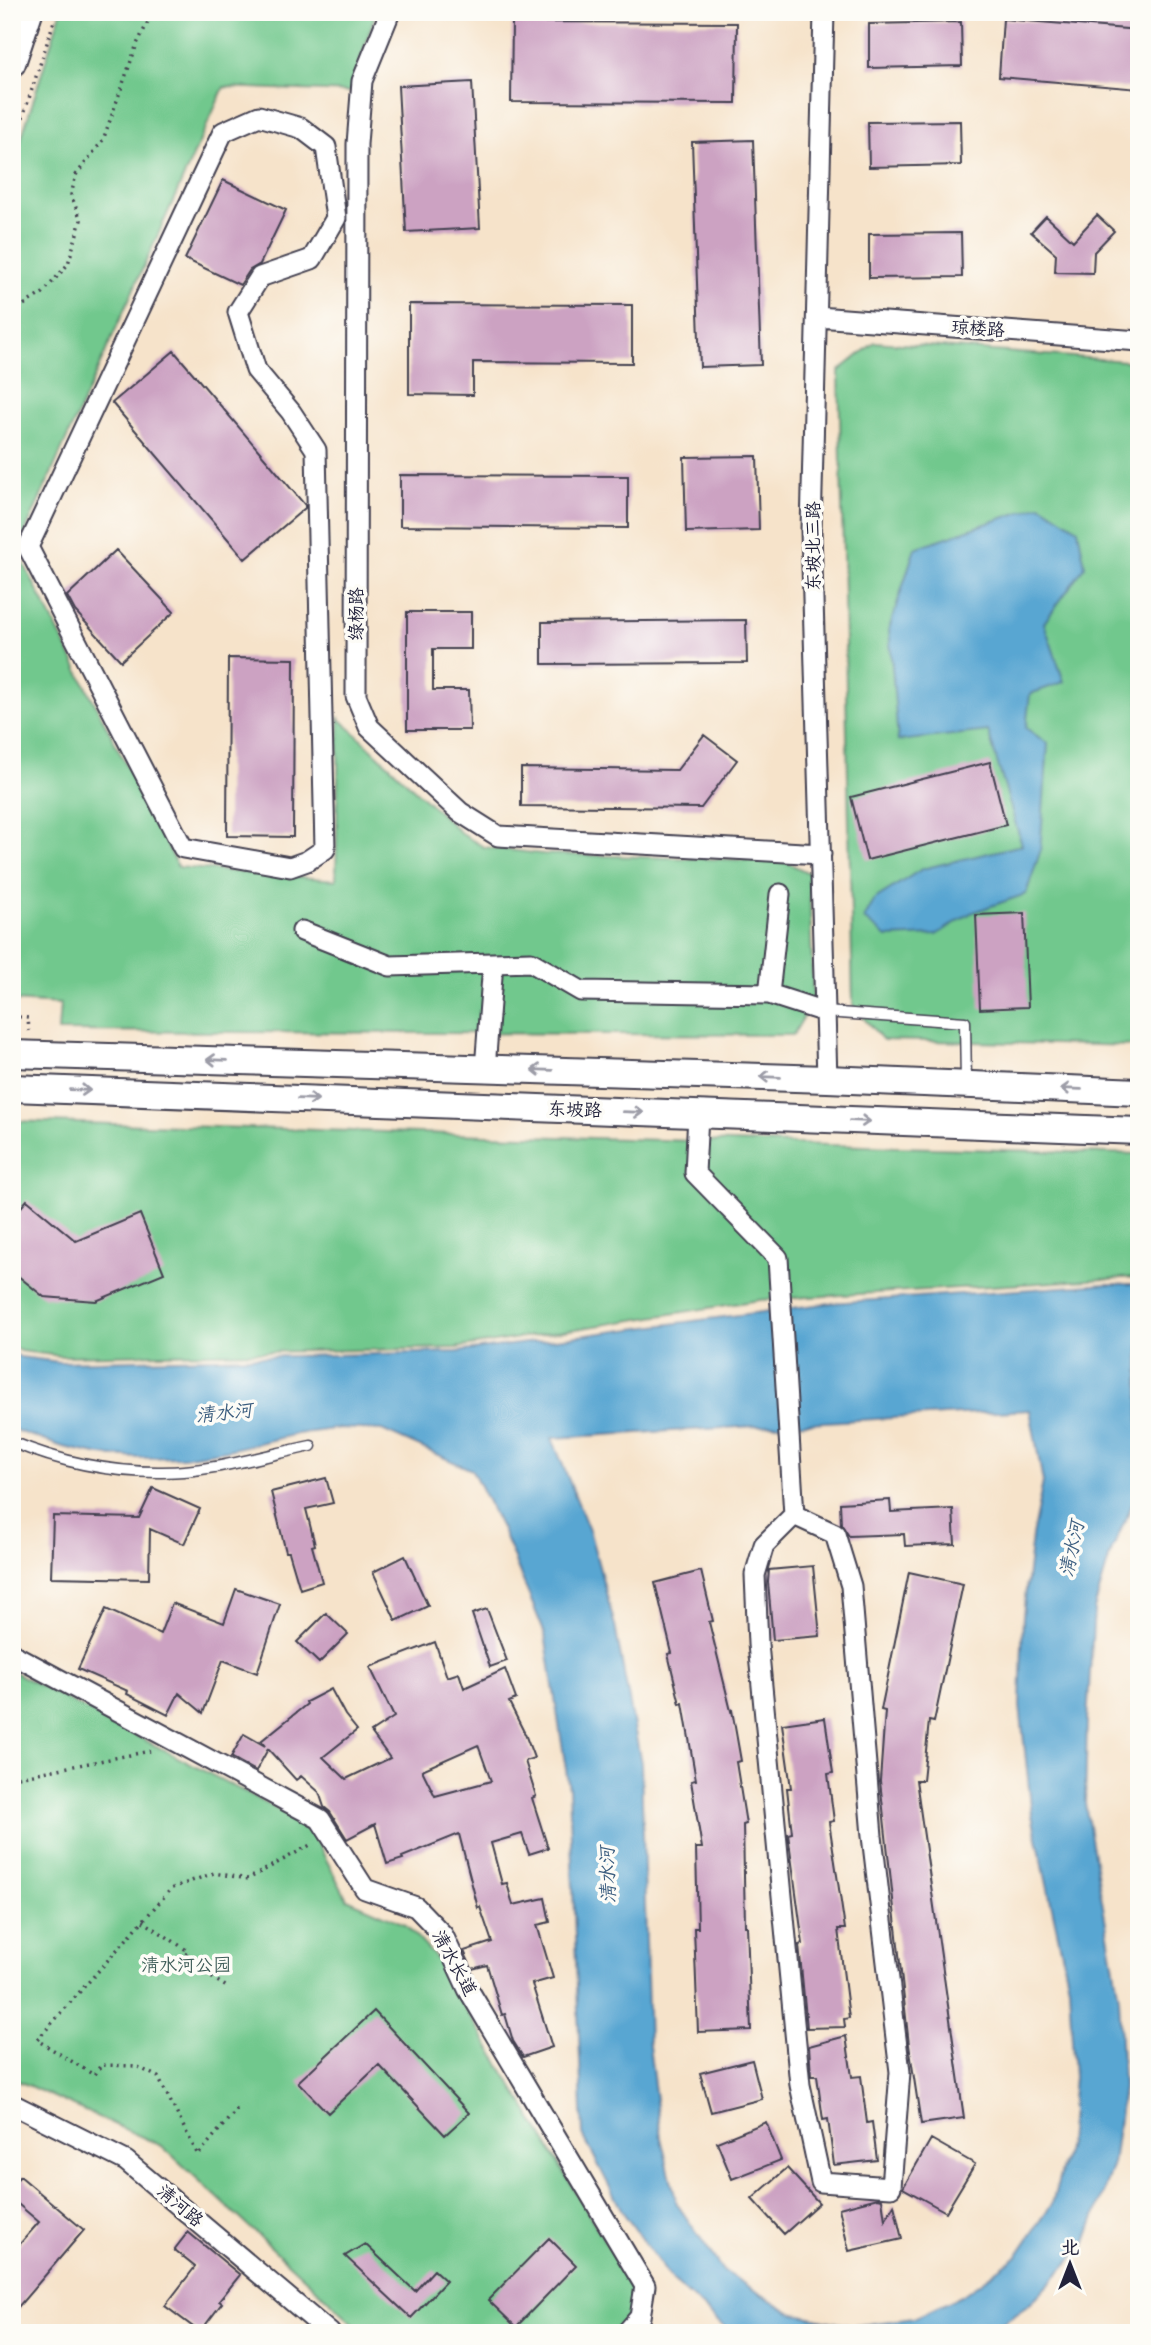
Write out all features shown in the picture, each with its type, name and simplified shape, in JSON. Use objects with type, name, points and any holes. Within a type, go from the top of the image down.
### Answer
[{"type":"main road","points":[[12,63],[29,12]]},
{"type":"main road","points":[[12,1054],[827,1079],[1139,1092]]},
{"type":"main road","name":"东坡路","points":[[12,1088],[1139,1131]]},
{"type":"street","name":"绿杨路","points":[[390,12],[362,81],[357,144],[356,695],[369,727],[460,812],[498,836],[821,854]]},
{"type":"street","name":"东坡北三路","points":[[824,12],[811,530],[827,1079]]},
{"type":"street","points":[[326,147],[336,218],[312,259],[260,277],[238,312],[256,370],[316,450],[326,849],[307,861],[290,867],[183,848],[28,547],[223,132],[259,116],[301,128],[326,147],[357,144]]},
{"type":"street","name":"琼楼路","points":[[818,317],[1139,341]]},
{"type":"street","points":[[769,995],[780,894]]},
{"type":"street","points":[[302,931],[390,966],[531,962],[581,991],[769,995],[825,1012]]},
{"type":"street","points":[[485,1069],[494,963]]},
{"type":"street","points":[[698,1115],[695,1172],[778,1258],[794,1515],[764,1545],[755,1575],[758,1644],[800,2085],[821,2182],[891,2187],[901,2072],[872,1836],[851,1587],[835,1534],[794,1515]]},
{"type":"street","name":"清水长道","points":[[12,1654],[320,1819],[365,1889],[416,1907],[443,1936],[468,1989],[645,2286],[640,2317],[626,2333]]},
{"type":"street","name":"清河路","points":[[12,2104],[126,2161],[330,2333]]},
{"type":"lane","points":[[825,1012],[965,1022],[965,1084]]},
{"type":"lane","points":[[12,1442],[31,1450],[103,1469],[160,1473],[216,1466],[311,1446]]},
{"type":"path","points":[[12,151],[57,12]]},
{"type":"path","points":[[12,312],[43,293],[68,264],[81,220],[71,195],[76,175],[103,140],[137,44],[153,12]]},
{"type":"path","points":[[12,1016],[28,1018]]},
{"type":"path","points":[[12,1780],[30,1774],[182,1745]]},
{"type":"path","points":[[237,2109],[198,2155],[158,2077],[136,2066],[113,2065],[101,2065],[94,2075],[37,2040],[172,1888],[214,1873],[248,1879],[329,1835]]},
{"type":"path","points":[[143,1921],[188,1951],[183,1960],[227,1987]]},
{"type":"green space","points":[[61,12],[376,12],[350,92],[224,87],[17,550],[178,867],[336,880],[339,718],[462,834],[484,847],[542,854],[784,861],[809,873],[813,1001],[793,1035],[58,1031],[60,1004],[12,1001],[12,168]]},
{"type":"green space","points":[[875,342],[1139,362],[1139,1046],[883,1040],[853,1006],[839,371]]},
{"type":"green space","points":[[12,1121],[1139,1154],[1139,1277],[759,1300],[456,1348],[61,1356],[20,1351],[12,1347]]},
{"type":"green space","name":"清水河公园","points":[[12,1671],[308,1825],[347,1899],[405,1924],[436,1958],[630,2283],[630,2313],[614,2333],[364,2333],[162,2146],[12,2078]]},
{"type":"water","points":[[1041,505],[1078,529],[1085,566],[1044,623],[1064,682],[1030,694],[1026,728],[1048,744],[1040,852],[1026,894],[971,913],[936,935],[887,937],[864,919],[875,899],[922,869],[1022,845],[988,731],[898,741],[889,629],[915,548]]},
{"type":"water","name":"清水河","points":[[1139,1284],[1139,1489],[1111,1552],[1094,1609],[1087,1720],[1085,1804],[1119,1997],[1123,2087],[1113,2164],[1085,2245],[1029,2305],[986,2333],[731,2333],[671,2279],[622,2211],[583,2135],[569,1789],[545,1634],[503,1532],[472,1470],[382,1430],[340,1428],[183,1457],[138,1458],[101,1455],[63,1447],[12,1429],[12,1352],[20,1357],[60,1362],[457,1352],[831,1303]],"holes":[[[1030,1410],[1043,1482],[1032,1536],[1023,1616],[1020,1706],[1032,1815],[1069,1986],[1074,2077],[1068,2144],[1052,2204],[1017,2256],[963,2295],[914,2318],[852,2326],[792,2313],[723,2271],[677,2204],[661,2138],[649,2046],[641,1763],[615,1626],[590,1533],[552,1438]]]},
{"type":"building","points":[[1003,19],[1139,30],[1139,89],[999,77]]},
{"type":"building","points":[[512,22],[737,23],[736,103],[511,102]]},
{"type":"building","points":[[961,22],[962,66],[869,68],[869,24]]},
{"type":"building","points":[[472,82],[480,228],[406,232],[398,86]]},
{"type":"building","points":[[960,121],[961,165],[869,167],[868,122]]},
{"type":"building","points":[[753,140],[761,365],[700,367],[692,142]]},
{"type":"building","points":[[223,180],[286,210],[260,264],[250,270],[240,285],[185,259]]},
{"type":"building","points":[[1097,215],[1114,231],[1094,252],[1093,273],[1055,272],[1056,254],[1031,232],[1046,216],[1073,241]]},
{"type":"building","points":[[961,233],[962,277],[869,278],[869,234]]},
{"type":"building","points":[[409,304],[632,305],[632,363],[473,362],[473,395],[409,394]]},
{"type":"building","points":[[174,351],[305,505],[305,508],[245,559],[112,403]]},
{"type":"building","points":[[757,456],[759,530],[686,532],[684,457]]},
{"type":"building","points":[[400,475],[628,476],[628,528],[400,526]]},
{"type":"building","points":[[116,550],[174,612],[121,661],[75,611],[67,596]]},
{"type":"building","points":[[407,612],[471,612],[471,649],[433,649],[433,690],[469,690],[470,730],[407,730]]},
{"type":"building","points":[[746,620],[747,663],[542,664],[542,622]]},
{"type":"building","points":[[228,658],[294,659],[293,837],[227,836]]},
{"type":"building","points":[[704,735],[737,760],[701,808],[521,806],[521,768],[677,770]]},
{"type":"building","points":[[990,762],[1006,825],[867,860],[851,797]]},
{"type":"building","points":[[1024,913],[1028,1007],[980,1009],[976,915]]},
{"type":"building","points":[[27,1200],[76,1241],[140,1214],[164,1273],[96,1301],[44,1297],[12,1271],[12,1218]]},
{"type":"building","points":[[326,1478],[333,1503],[306,1509],[322,1582],[300,1589],[289,1552],[286,1552],[271,1492]]},
{"type":"building","points":[[153,1488],[200,1509],[184,1544],[150,1529],[149,1579],[51,1577],[53,1516],[139,1518]]},
{"type":"building","points":[[890,1500],[891,1512],[953,1509],[955,1544],[905,1546],[904,1534],[849,1536],[841,1524],[840,1503]]},
{"type":"building","points":[[405,1556],[428,1606],[396,1621],[373,1572]]},
{"type":"building","points":[[813,1566],[820,1636],[773,1640],[769,1570]]},
{"type":"building","points":[[701,1571],[713,1621],[709,1622],[732,1710],[741,1761],[736,1762],[746,1824],[743,1825],[745,1926],[751,2030],[698,2032],[694,1928],[698,1928],[696,1848],[702,1848],[691,1781],[696,1780],[683,1703],[680,1704],[668,1654],[672,1653],[655,1583]]},
{"type":"building","points":[[909,1572],[963,1584],[934,1722],[929,1721],[923,1780],[916,1780],[964,2118],[921,2124],[909,2045],[880,1781],[885,1711],[881,1710]]},
{"type":"building","points":[[236,1589],[280,1604],[257,1673],[223,1660],[203,1713],[179,1693],[168,1715],[127,1694],[128,1691],[78,1669],[106,1609],[160,1634],[172,1603],[224,1623]]},
{"type":"building","points":[[487,1609],[507,1661],[490,1667],[472,1614]]},
{"type":"building","points":[[326,1613],[348,1634],[319,1663],[297,1642]]},
{"type":"building","points":[[435,1642],[447,1677],[459,1673],[464,1688],[505,1669],[516,1699],[509,1702],[534,1758],[525,1761],[536,1796],[532,1798],[548,1848],[529,1854],[522,1834],[491,1843],[502,1884],[507,1883],[513,1905],[545,1898],[550,1922],[537,1925],[553,1978],[532,1984],[552,2047],[523,2057],[513,2041],[505,2014],[502,2015],[487,1965],[472,1969],[464,1951],[492,1942],[480,1907],[478,1908],[459,1834],[387,1864],[375,1824],[347,1839],[324,1807],[319,1792],[301,1776],[296,1780],[268,1749],[256,1771],[231,1757],[244,1734],[265,1746],[261,1741],[307,1704],[306,1702],[331,1689],[345,1715],[357,1730],[323,1757],[346,1779],[390,1758],[371,1732],[394,1717],[370,1667]],"holes":[[[478,1745],[491,1781],[435,1796],[422,1770]]]},
{"type":"building","points":[[825,1718],[833,1773],[828,1774],[834,1821],[829,1822],[845,1929],[838,1929],[849,2018],[844,2019],[845,2027],[807,2028],[799,1945],[803,1944],[788,1834],[792,1833],[787,1788],[791,1788],[782,1724]]},
{"type":"building","points":[[374,2011],[469,2113],[445,2135],[379,2065],[328,2113],[298,2082]]},
{"type":"building","points":[[846,2036],[852,2077],[861,2076],[867,2123],[872,2122],[877,2160],[834,2165],[828,2119],[823,2120],[817,2076],[811,2076],[809,2046]]},
{"type":"building","points":[[752,2060],[762,2099],[711,2112],[700,2073]]},
{"type":"building","points":[[766,2122],[781,2160],[732,2179],[717,2142]]},
{"type":"building","points":[[931,2139],[975,2164],[946,2212],[903,2188]]},
{"type":"building","points":[[787,2168],[819,2203],[784,2234],[752,2199]]},
{"type":"building","points":[[20,2176],[84,2230],[12,2314],[12,2253],[39,2222],[12,2199],[12,2185]]},
{"type":"building","points":[[882,2199],[885,2220],[894,2205],[902,2239],[849,2251],[839,2208]]},
{"type":"building","points":[[188,2232],[240,2275],[219,2301],[222,2303],[200,2332],[165,2306],[195,2267],[174,2250]]},
{"type":"building","points":[[549,2238],[576,2265],[516,2327],[488,2300]]},
{"type":"building","points":[[365,2244],[415,2291],[434,2270],[446,2281],[411,2318],[345,2256]]}]
